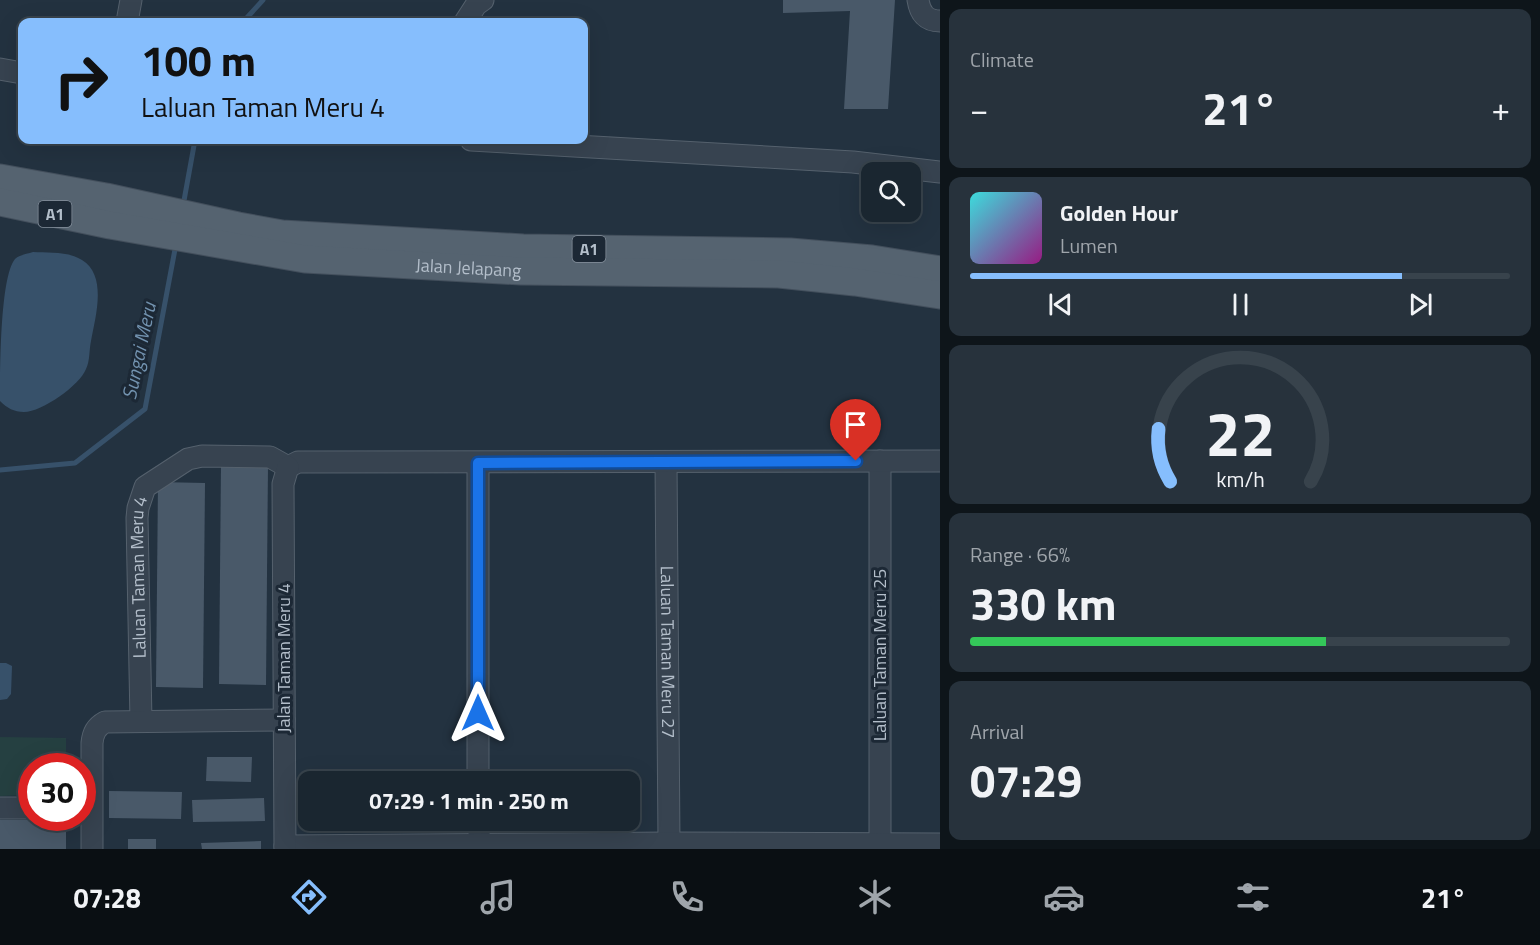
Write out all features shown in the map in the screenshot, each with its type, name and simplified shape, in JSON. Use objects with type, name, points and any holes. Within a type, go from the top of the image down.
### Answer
[{"type":"main road","name":"Jalan Jelapang","points":[[0,178],[106,197],[304,259],[521,271],[779,274],[855,282],[940,295]]},
{"type":"main road","name":"Jalan Jelapang","points":[[0,202],[110,225],[239,238],[282,234],[523,248],[790,252],[872,259],[940,270]]},
{"type":"street","points":[[128,18],[131,0]]},
{"type":"street","points":[[468,18],[476,5],[483,0]]},
{"type":"street","points":[[918,0],[919,10],[927,18],[940,21]]},
{"type":"street","points":[[0,69],[18,72]]},
{"type":"street","points":[[540,144],[853,162],[940,172]]},
{"type":"street","name":"Laluan Taman Meru 4","points":[[141,721],[138,508],[146,487],[182,462],[202,456],[270,457],[288,467],[298,462],[940,461]]},
{"type":"street","name":"Laluan Taman Meru 25","points":[[880,461],[880,847]]},
{"type":"street","name":"Laluan Taman Meru 27","points":[[666,462],[669,843]]},
{"type":"street","points":[[478,463],[478,771]]},
{"type":"street","name":"Jalan Taman Meru 4","points":[[285,848],[283,484],[288,467]]},
{"type":"street","points":[[91,753],[96,729],[105,722],[284,720]]},
{"type":"street","points":[[0,808],[18,808]]},
{"type":"street","points":[[90,831],[92,849]]},
{"type":"street","points":[[478,831],[479,847]]},
{"type":"street","points":[[285,848],[669,843],[880,847],[940,844]]},
{"type":"green space","points":[[0,737],[66,738],[66,753],[18,753],[18,795],[0,796]]},
{"type":"water","points":[[33,252],[64,254],[82,260],[95,276],[98,298],[88,363],[82,375],[68,390],[50,403],[32,411],[20,412],[5,406],[0,401],[2,326],[10,269],[15,259]]},
{"type":"water","points":[[0,663],[12,666],[11,694],[7,699],[0,700]]},
{"type":"building","points":[[783,0],[895,0],[888,109],[844,109],[850,11],[783,13]]},
{"type":"building","points":[[221,463],[268,464],[266,685],[219,684]]},
{"type":"building","points":[[158,482],[205,483],[203,688],[156,687]]},
{"type":"building","points":[[207,757],[252,757],[251,782],[206,781]]},
{"type":"building","points":[[109,791],[182,792],[181,819],[109,818]]},
{"type":"building","points":[[264,798],[265,821],[193,822],[192,800]]},
{"type":"building","points":[[0,820],[18,820],[18,831],[66,831],[66,849],[0,849]]},
{"type":"building","points":[[128,839],[156,839],[156,849],[128,849]]},
{"type":"building","points":[[261,841],[261,849],[202,849],[201,843]]},
{"type":"waterway","name":"Sungai Meru","points":[[247,18],[263,0]]},
{"type":"waterway","name":"Sungai Meru","points":[[183,206],[194,144]]},
{"type":"waterway","name":"Sungai Meru","points":[[0,470],[75,463],[145,409],[176,244]]},
{"type":"route","points":[[478,713],[478,463],[856,461]]}]
